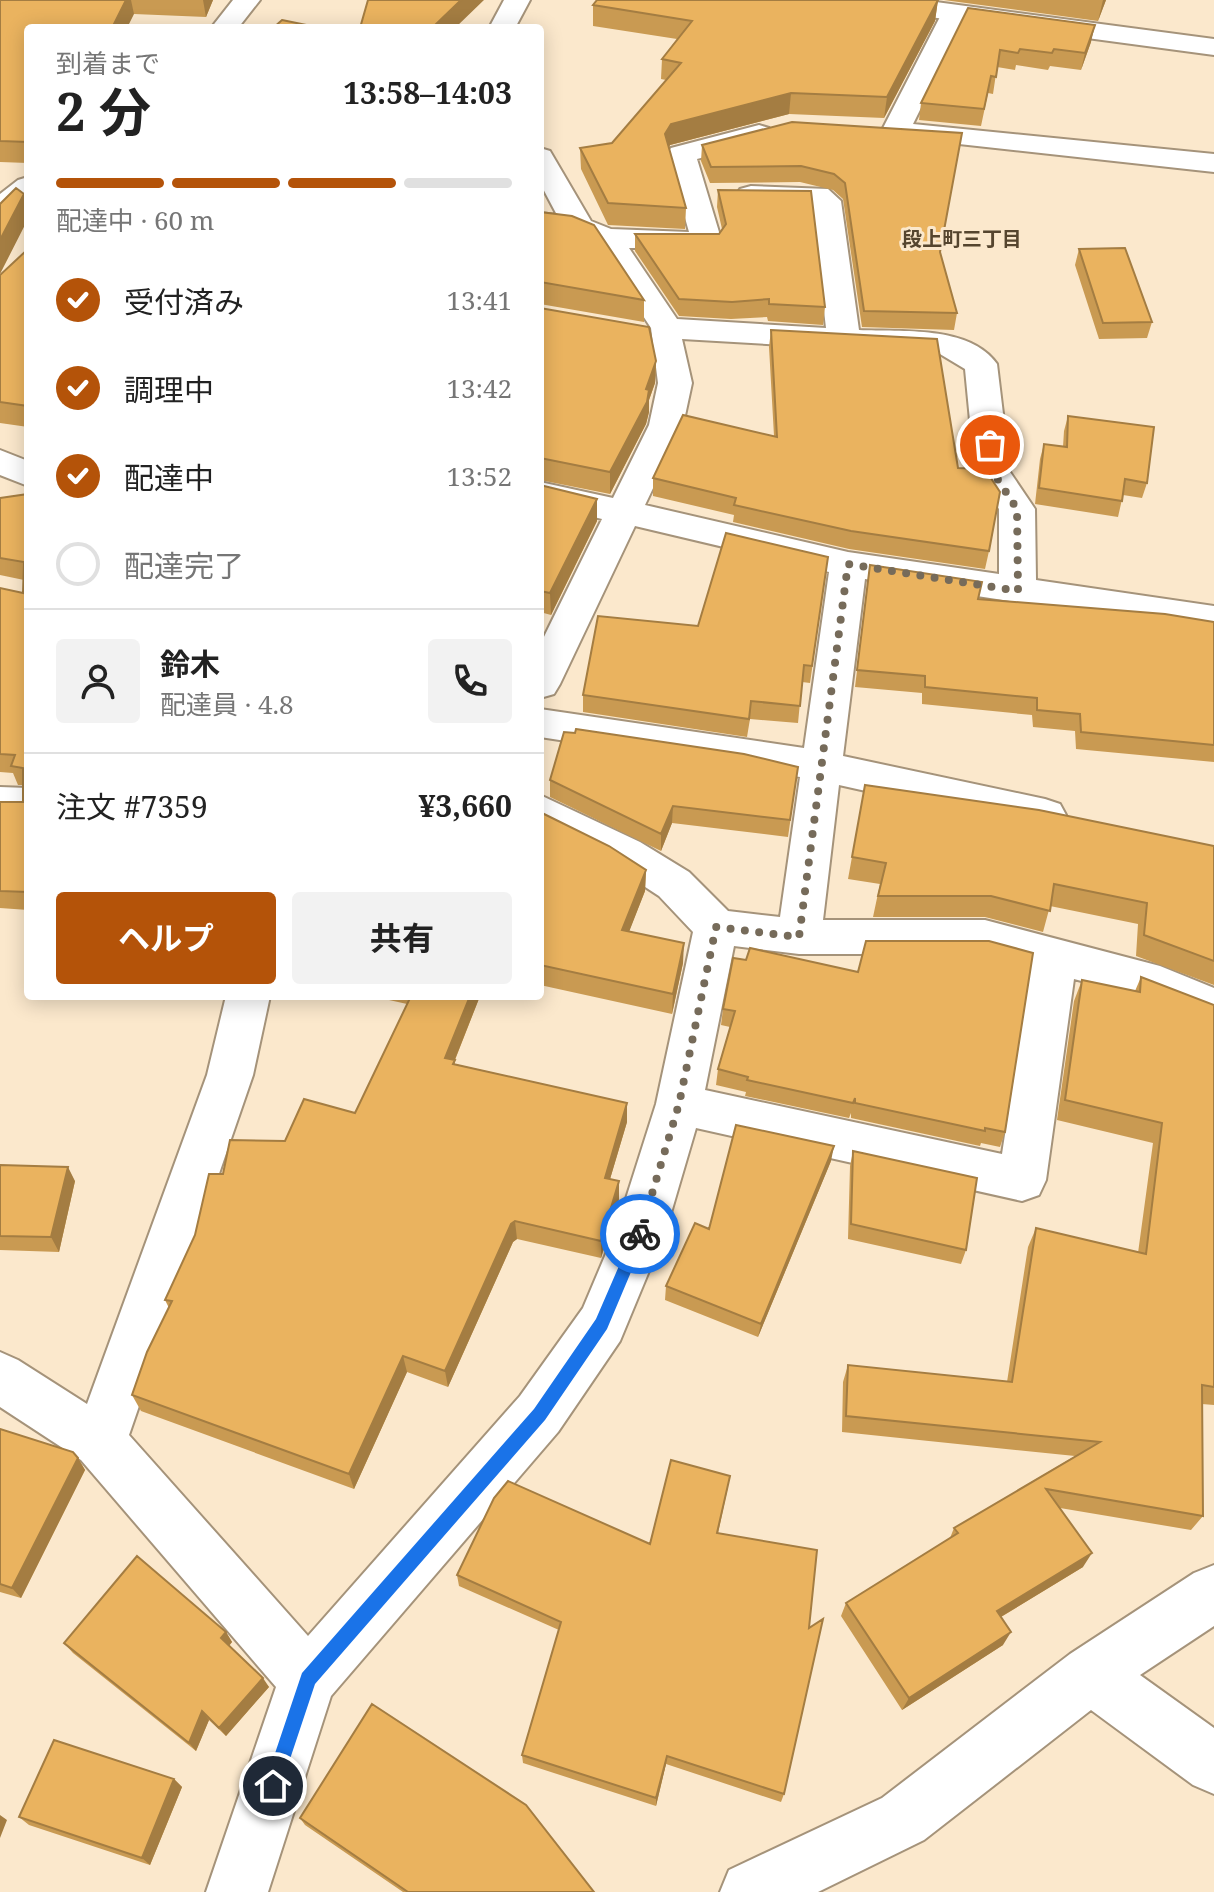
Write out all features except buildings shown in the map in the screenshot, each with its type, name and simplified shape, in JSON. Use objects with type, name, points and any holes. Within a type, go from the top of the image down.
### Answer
[{"type":"street","points":[[227,24],[247,0]]},
{"type":"street","points":[[504,24],[517,0]]},
{"type":"street","points":[[862,0],[1214,47]]},
{"type":"street","points":[[896,130],[955,13]]},
{"type":"street","points":[[544,223],[593,233],[707,242],[696,195],[681,154],[790,126]]},
{"type":"street","points":[[865,129],[1214,163]]},
{"type":"street","points":[[544,163],[593,233],[656,334],[675,383],[666,425],[626,513],[544,676]]},
{"type":"street","points":[[0,170],[24,168]]},
{"type":"street","points":[[0,209],[24,189]]},
{"type":"street","points":[[696,195],[817,195],[826,201],[844,339]]},
{"type":"street","points":[[656,334],[947,345],[981,364],[993,472],[1017,509],[1018,591]]},
{"type":"street","points":[[0,461],[24,473]]},
{"type":"street","points":[[544,494],[848,564],[1214,619]]},
{"type":"street","points":[[0,499],[24,495]]},
{"type":"street","points":[[799,937],[848,564]]},
{"type":"street","points":[[544,724],[822,766],[1078,822]]},
{"type":"street","points":[[0,802],[24,803]]},
{"type":"street","points":[[544,813],[625,853],[674,884],[716,927],[799,937],[985,937],[1160,984],[1214,1008]]},
{"type":"street","points":[[237,1892],[308,1679],[539,1414],[602,1324],[641,1230],[679,1104],[716,927]]},
{"type":"street","points":[[679,1104],[1022,1180],[1055,957]]},
{"type":"street","points":[[100,1442],[230,1075],[247,1000]]},
{"type":"street","points":[[0,1377],[100,1442],[308,1679]]},
{"type":"street","points":[[751,1892],[903,1819],[1090,1674],[1214,1593]]},
{"type":"street","points":[[1090,1674],[1214,1764]]},
{"type":"way so far","points":[[640,1234],[679,1104],[716,927],[799,937],[848,564],[1018,591],[1017,509],[993,472],[990,445]]},
{"type":"district","name":"段上町三丁目","points":[[962,238]]},
{"type":"route","points":[[273,1786],[308,1679],[539,1414],[602,1324],[640,1234]]}]
